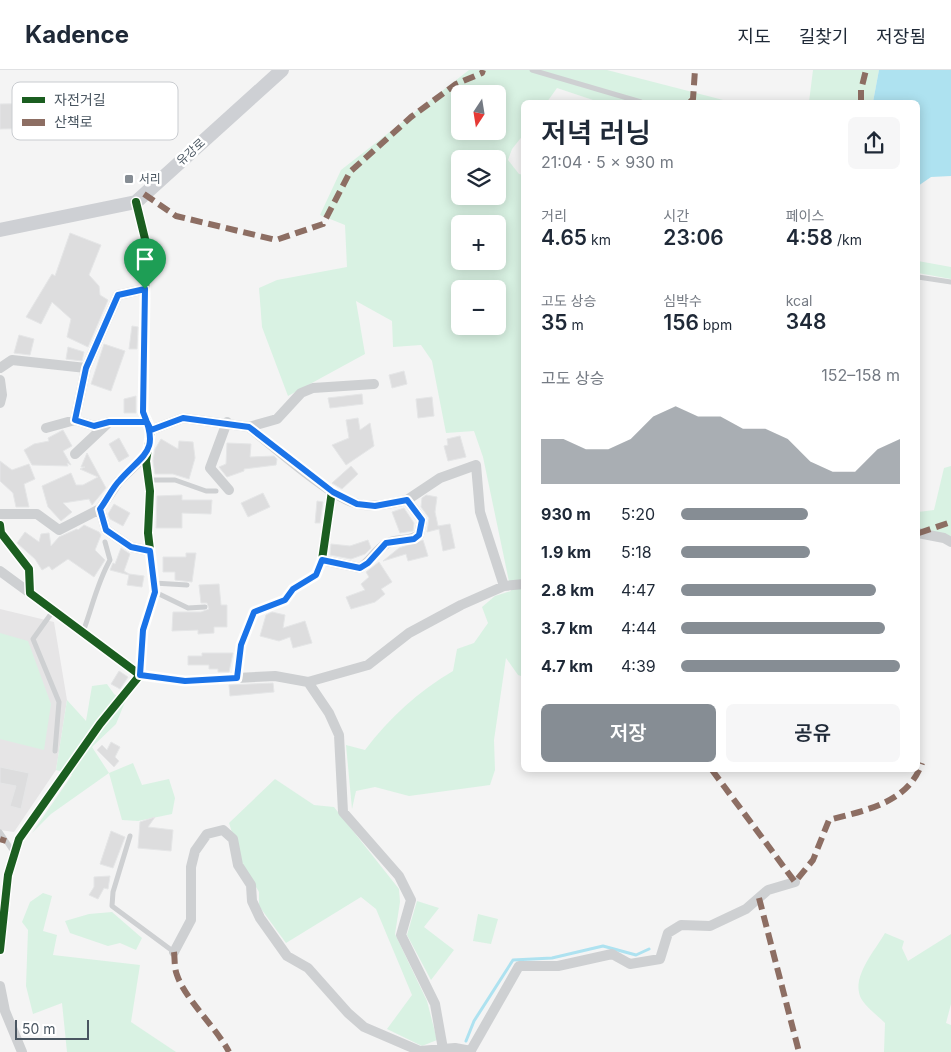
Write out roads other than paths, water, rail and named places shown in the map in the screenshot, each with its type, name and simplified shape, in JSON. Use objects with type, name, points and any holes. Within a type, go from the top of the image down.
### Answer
[{"type":"main road","name":"유강로","points":[[136,202],[282,70]]},
{"type":"main road","points":[[0,230],[136,202]]},
{"type":"street","points":[[0,950],[8,875],[18,839],[100,724],[140,675],[143,630],[155,588],[148,533],[149,480],[147,454],[149,426],[143,412],[146,243],[136,202]]},
{"type":"street","points":[[75,420],[86,368],[118,295],[145,289]]},
{"type":"street","points":[[0,368],[12,360],[86,368]]},
{"type":"street","points":[[0,380],[2,395],[0,403]]},
{"type":"street","points":[[249,427],[277,419],[301,393],[313,388],[374,384]]},
{"type":"street","points":[[46,428],[75,420],[94,426],[109,422],[149,426],[183,418],[228,422],[249,427],[332,491],[357,504],[375,506],[407,500],[440,478],[476,465],[480,512],[504,586]]},
{"type":"street","points":[[76,454],[109,422]]},
{"type":"street","points":[[228,422],[210,468],[229,490]]},
{"type":"street","points":[[0,514],[37,514],[60,530],[100,509],[119,481],[147,454]]},
{"type":"street","points":[[237,678],[241,645],[254,612],[285,600],[293,589],[316,575],[322,560],[332,491]]},
{"type":"street","points":[[322,560],[360,568],[368,563],[386,543],[414,539],[419,535],[422,520],[407,500]]},
{"type":"street","points":[[100,509],[106,530],[131,547],[150,551]]},
{"type":"street","points":[[0,525],[1,534],[30,569],[30,593]]},
{"type":"street","points":[[920,533],[944,538],[951,542]]},
{"type":"street","points":[[0,571],[140,675],[185,681],[276,676],[308,682],[368,665],[409,633],[461,605],[504,586],[521,584]]},
{"type":"street","points":[[308,682],[329,713],[339,734],[343,812],[399,876],[411,900],[401,935],[435,1004],[443,1049]]},
{"type":"street","points":[[174,952],[191,920],[191,867],[195,851],[207,834],[223,830],[234,839],[238,865],[251,885],[252,901],[260,918],[286,956],[308,968],[348,1013],[364,1027],[420,1050],[443,1049],[470,1052],[519,966],[558,966],[612,954],[630,964],[660,959],[668,933],[681,925],[710,926],[746,909],[768,890],[795,882]]},
{"type":"street","points":[[0,986],[5,1011],[22,1052]]},
{"type":"lane","points":[[532,70],[634,100]]},
{"type":"lane","points":[[920,277],[951,282]]},
{"type":"lane","points":[[149,480],[175,480],[206,491],[216,491]]},
{"type":"lane","points":[[82,632],[96,595],[100,578],[110,560],[105,542]]},
{"type":"lane","points":[[155,588],[186,585]]},
{"type":"lane","points":[[155,588],[188,608],[204,607]]},
{"type":"lane","points":[[54,611],[33,639],[59,702],[55,751]]},
{"type":"lane","points":[[0,832],[14,853]]},
{"type":"lane","points":[[130,836],[113,892],[112,906],[174,952]]},
{"type":"water","points":[[879,70],[951,70],[951,176],[931,177],[920,185],[920,100],[873,100]]},
{"type":"waterway","points":[[466,1041],[474,1021],[513,960],[552,958],[603,946],[636,955],[649,949]]},
{"type":"place","name":"서리","points":[[129,179]]}]
